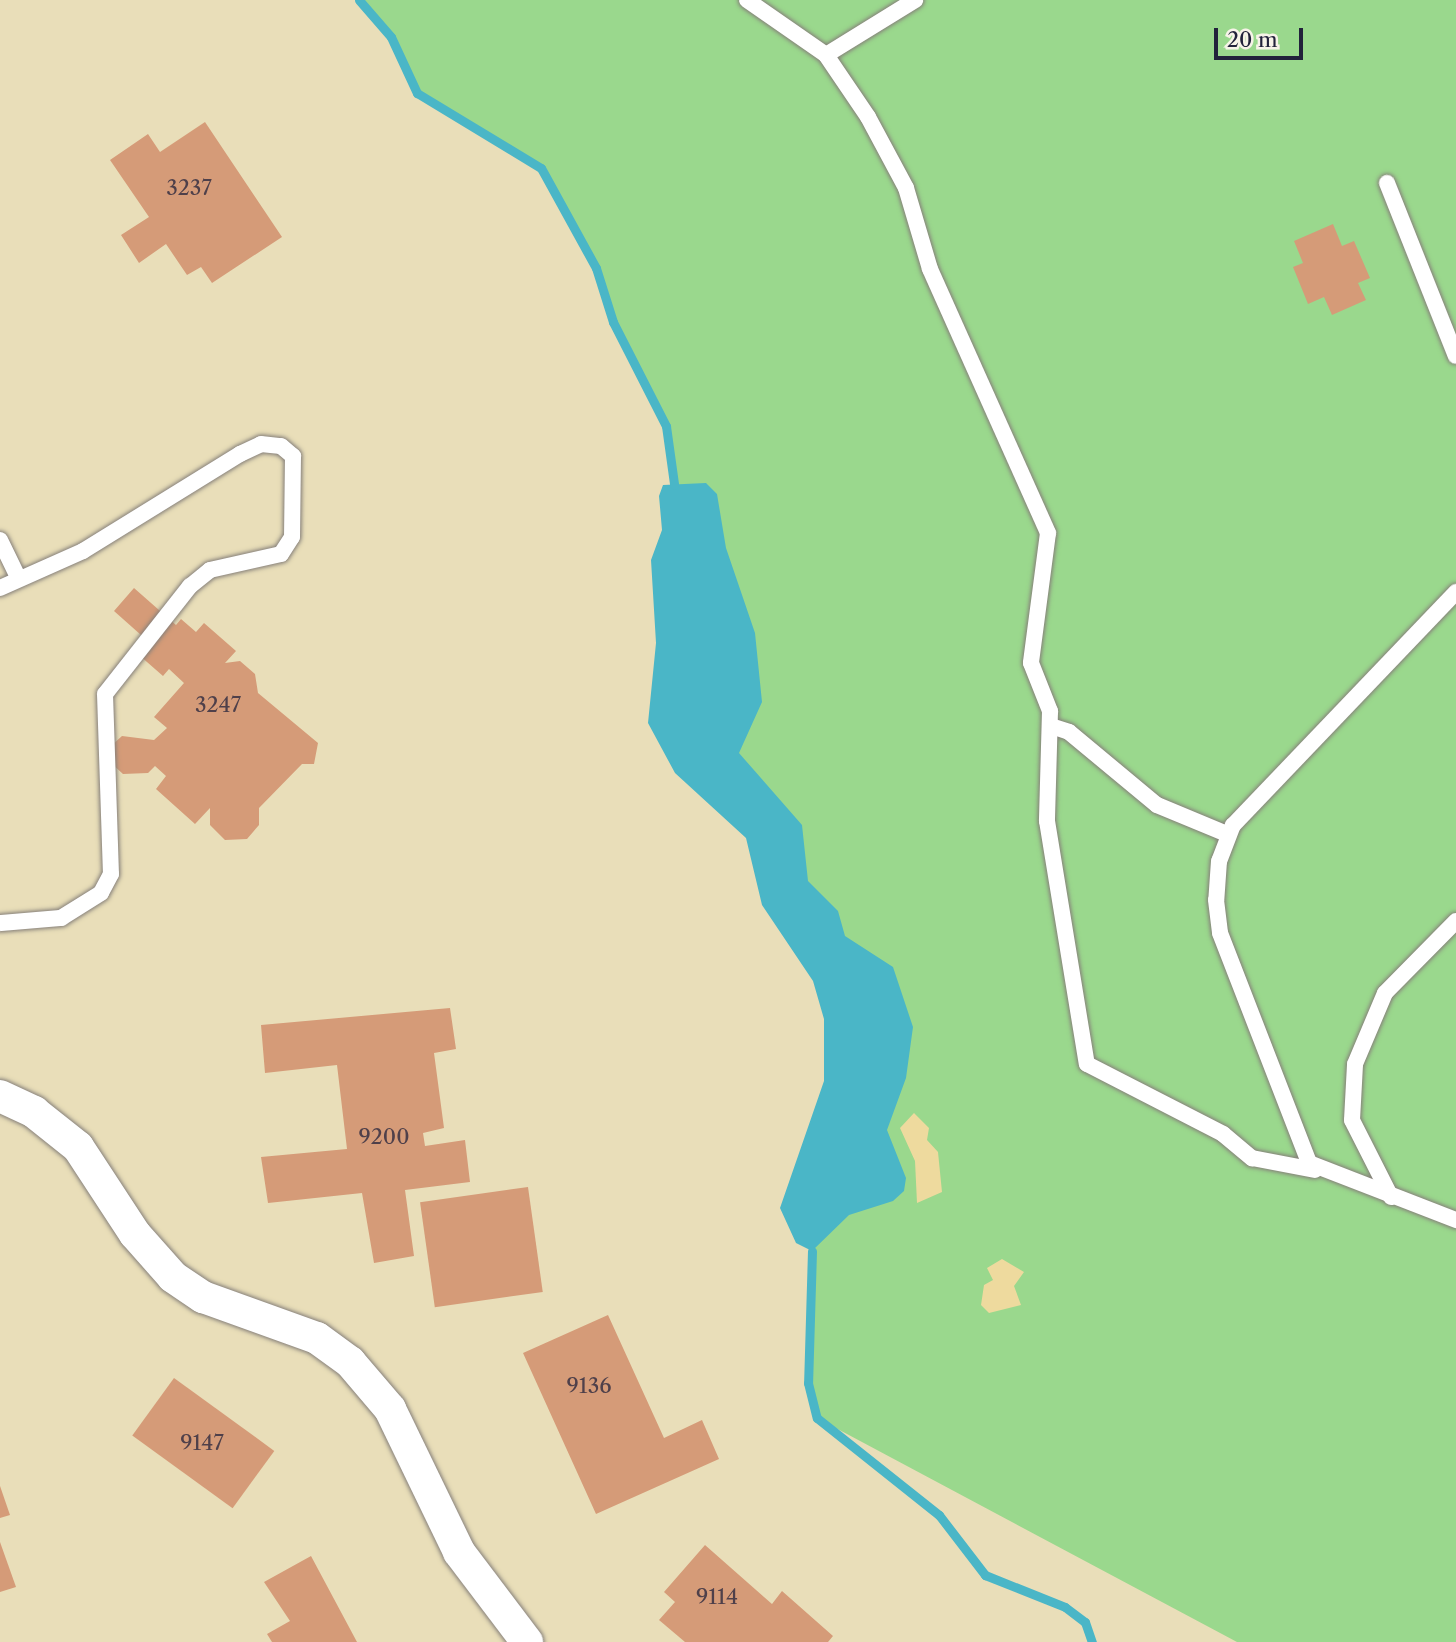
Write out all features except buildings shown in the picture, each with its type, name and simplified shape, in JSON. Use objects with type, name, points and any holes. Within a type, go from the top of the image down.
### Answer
[{"type":"street","points":[[0,1096],[34,1112],[78,1147],[135,1234],[173,1277],[203,1297],[317,1338],[350,1362],[390,1409],[459,1552],[527,1642]]},
{"type":"lane","points":[[747,0],[826,55],[906,188],[930,269],[1048,533],[1031,663],[1051,726],[1047,821],[1087,1063],[1223,1134],[1252,1158],[1315,1170],[1456,1220]]},
{"type":"lane","points":[[826,55],[915,0]]},
{"type":"lane","points":[[1387,183],[1456,356]]},
{"type":"lane","points":[[0,588],[19,577],[83,551],[261,444],[281,446],[293,456],[292,537],[281,554],[210,570],[190,586],[105,694],[111,874],[101,892],[61,918],[0,923]]},
{"type":"lane","points":[[0,540],[19,577]]},
{"type":"lane","points":[[1315,1170],[1294,1137],[1220,933],[1216,900],[1227,834],[1456,592]]},
{"type":"lane","points":[[1051,726],[1069,732],[1157,805],[1227,834]]},
{"type":"lane","points":[[1391,1197],[1352,1120],[1355,1063],[1385,993],[1456,921]]},
{"type":"green space","points":[[359,0],[1456,0],[1456,1642],[1237,1642],[817,1418],[809,1373],[812,1251],[793,1208],[858,1047],[747,804],[669,735],[674,484],[666,426],[613,322],[596,268],[541,168],[417,93],[391,37]]},
{"type":"sand","points":[[914,1113],[929,1128],[927,1140],[938,1152],[942,1192],[917,1203],[915,1161],[900,1128]]},
{"type":"sand","points":[[1002,1259],[1024,1272],[1014,1286],[1021,1305],[989,1313],[981,1305],[984,1285],[993,1280],[987,1268]]},
{"type":"water","points":[[706,483],[717,494],[726,548],[755,633],[762,702],[739,753],[802,825],[808,881],[838,911],[845,936],[893,967],[913,1027],[906,1078],[887,1130],[906,1178],[904,1191],[893,1201],[849,1215],[812,1251],[796,1243],[780,1208],[824,1081],[824,1019],[813,981],[762,905],[746,838],[675,773],[648,723],[656,643],[651,560],[662,530],[659,496],[663,485]]},
{"type":"waterway","points":[[359,0],[391,37],[417,93],[541,168],[596,268],[613,322],[666,426],[674,484]]},
{"type":"waterway","points":[[812,1251],[808,1383],[817,1418],[939,1515],[985,1575],[1065,1607],[1085,1622],[1092,1642]]}]
